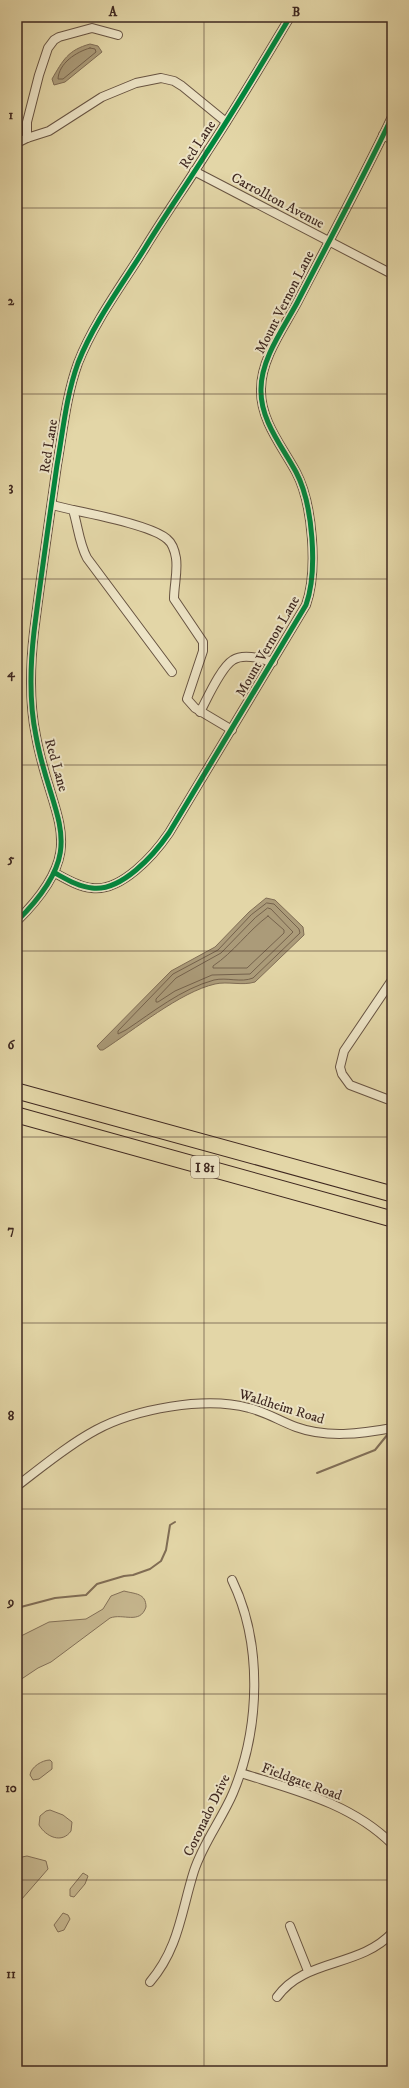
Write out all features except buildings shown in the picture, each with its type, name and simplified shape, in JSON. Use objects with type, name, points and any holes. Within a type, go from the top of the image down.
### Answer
[{"type":"highway","name":"I 81","points":[[17,1091],[392,1194]]},
{"type":"highway","name":"I 81","points":[[17,1115],[392,1219]]},
{"type":"street","name":"Red Lane","points":[[17,921],[40,897],[55,873],[60,857],[61,831],[58,814],[36,737],[31,692],[34,634],[65,415],[79,360],[106,311],[226,122],[290,17]]},
{"type":"street","points":[[27,138],[27,122],[48,48],[54,40],[59,37],[92,28],[118,35]]},
{"type":"street","points":[[17,144],[27,138],[49,131],[85,107],[121,89],[136,83],[161,78],[174,81],[182,86],[226,122]]},
{"type":"street","name":"Mount Vernon Lane","points":[[55,873],[74,883],[93,888],[112,886],[134,871],[153,853],[169,833],[306,605],[311,584],[312,564],[307,499],[296,472],[278,442],[264,410],[261,394],[262,378],[274,346],[329,242],[392,117]]},
{"type":"street","points":[[383,135],[392,140]]},
{"type":"street","name":"Carrollton Avenue","points":[[194,171],[392,274]]},
{"type":"street","points":[[52,505],[118,520],[153,531],[169,540],[176,558],[177,571],[174,599],[203,642],[203,651],[186,696],[190,704],[200,712],[232,730]]},
{"type":"street","points":[[73,510],[77,523],[80,543],[87,558],[172,672]]},
{"type":"street","points":[[200,712],[226,667],[234,659],[256,658],[273,662]]},
{"type":"street","points":[[392,980],[344,1050],[340,1067],[350,1085],[392,1101]]},
{"type":"street","name":"Waldheim Road","points":[[17,1486],[79,1440],[97,1430],[149,1412],[184,1405],[229,1403],[272,1416],[297,1427],[331,1434],[374,1432],[392,1428]]},
{"type":"street","name":"Coronado Drive","points":[[150,1982],[163,1965],[173,1946],[200,1856],[226,1810],[241,1773],[252,1717],[252,1649],[246,1618],[232,1580]]},
{"type":"street","name":"Fieldgate Road","points":[[241,1773],[334,1804],[370,1826],[392,1844]]},
{"type":"street","points":[[290,1926],[308,1971]]},
{"type":"street","points":[[277,1997],[290,1982],[308,1971],[347,1960],[366,1951],[392,1934]]},
{"type":"shaded area","points":[[124,1591],[139,1595],[146,1602],[146,1607],[140,1616],[110,1618],[51,1662],[38,1668],[17,1682],[17,1638],[49,1622],[86,1619],[103,1609],[111,1596]]},
{"type":"shaded area","points":[[50,1760],[52,1762],[52,1769],[39,1779],[33,1780],[30,1775],[32,1769],[40,1763]]},
{"type":"shaded area","points":[[50,1810],[63,1815],[72,1822],[71,1831],[67,1835],[59,1838],[50,1836],[39,1825],[40,1816],[46,1811]]},
{"type":"shaded area","points":[[27,1856],[46,1861],[48,1869],[21,1900],[17,1908],[17,1858]]},
{"type":"shaded area","points":[[83,1873],[88,1876],[85,1884],[74,1897],[70,1896],[70,1889]]},
{"type":"shaded area","points":[[63,1913],[68,1915],[70,1919],[64,1930],[58,1932],[54,1925]]},
{"type":"water","points":[[90,44],[98,46],[102,52],[65,82],[54,85],[52,79],[59,66],[76,49]]},
{"type":"water","points":[[266,898],[275,900],[303,927],[304,935],[255,982],[245,984],[220,983],[201,988],[172,1003],[103,1050],[100,1050],[97,1046],[171,971],[215,947],[249,912]]},
{"type":"waterway","points":[[317,1473],[375,1450],[388,1434]]},
{"type":"waterway","points":[[17,1608],[55,1598],[86,1595],[97,1584],[150,1569],[161,1561],[166,1550],[170,1525],[175,1522]]},
{"type":"cycle path","points":[[17,921],[40,895],[54,872],[60,852],[61,832],[57,812],[36,736],[32,710],[31,671],[34,632],[57,465],[74,375],[78,363],[100,318],[228,119],[290,17]]},
{"type":"cycle path","points":[[55,873],[82,886],[103,888],[125,878],[146,861],[169,833],[306,605],[310,591],[313,556],[310,519],[302,486],[296,472],[273,432],[264,411],[261,389],[262,378],[274,344],[297,303],[392,117]]}]
